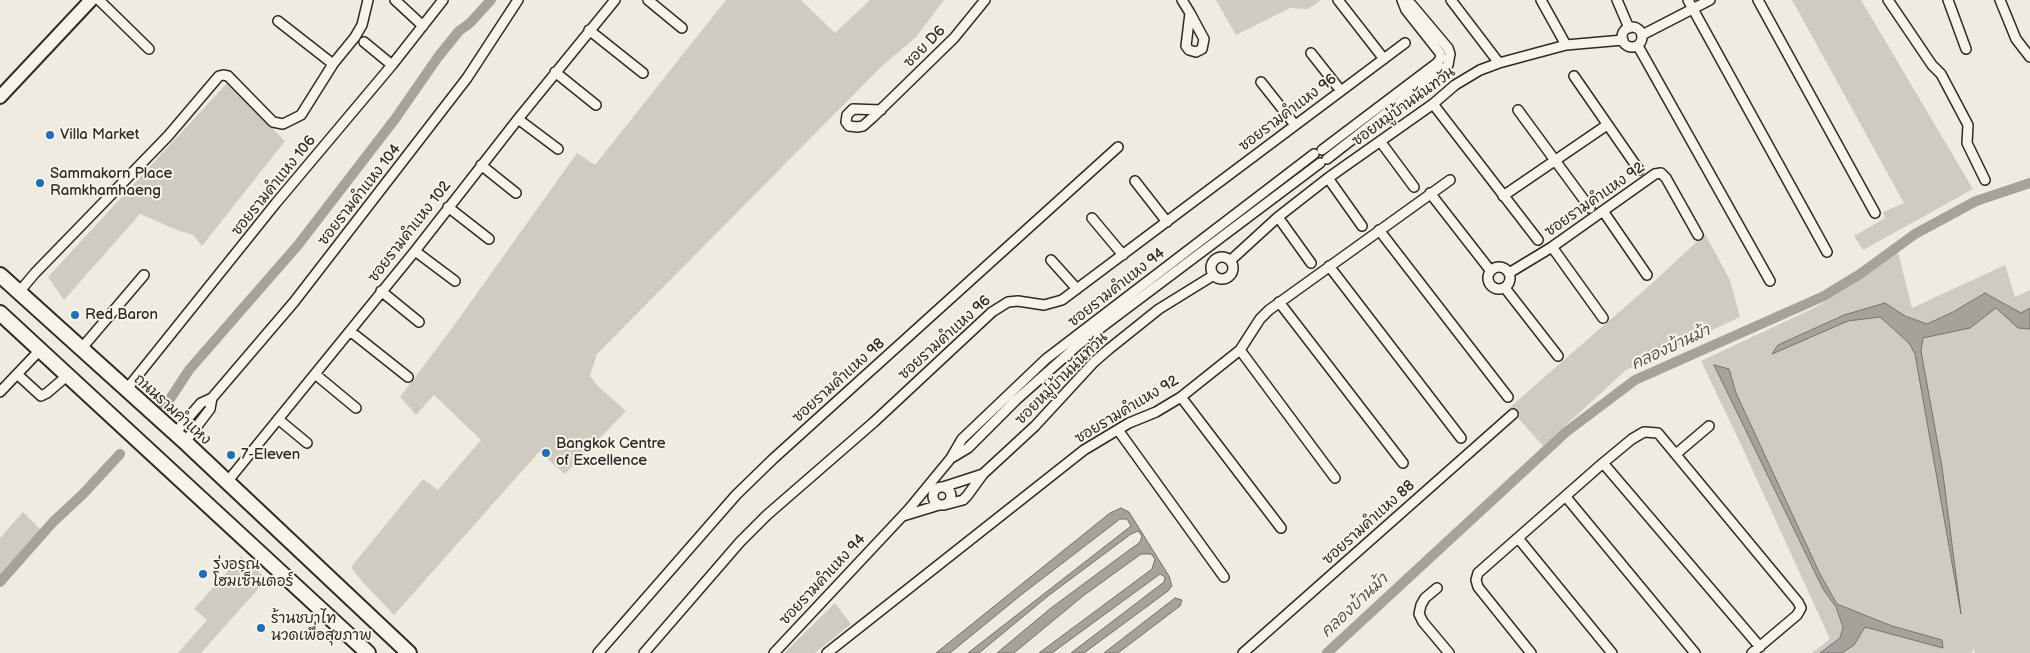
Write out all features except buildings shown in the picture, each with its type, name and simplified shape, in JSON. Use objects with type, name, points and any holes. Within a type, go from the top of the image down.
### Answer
[{"type":"main road","name":"ถนนรามคำแหง","points":[[0,275],[180,438],[409,653]]},
{"type":"main road","points":[[0,313],[368,653]]},
{"type":"street","points":[[0,97],[91,0]]},
{"type":"street","points":[[99,0],[148,48]]},
{"type":"street","points":[[19,292],[35,273],[168,136],[219,76],[228,76],[273,122],[283,124],[301,114],[333,64],[362,25],[368,0]]},
{"type":"street","points":[[395,0],[423,26]]},
{"type":"street","name":"ซอยรามคําแหง 106","points":[[126,390],[276,203],[392,65],[443,0]]},
{"type":"street","name":"ซอยรามคําแหง 104","points":[[180,438],[201,404],[212,398],[294,302],[356,224],[467,78],[518,0]]},
{"type":"street","name":"ซอยรามคําแหง 102","points":[[227,482],[415,250],[555,72],[615,0]]},
{"type":"street","points":[[648,0],[682,28]]},
{"type":"street","name":"ซอย D6","points":[[881,110],[954,38],[985,0]]},
{"type":"street","points":[[1182,0],[1190,13]]},
{"type":"street","points":[[1338,0],[1384,59]]},
{"type":"street","name":"ซอยรามคําแหง 94","points":[[774,653],[914,503],[951,458],[962,439],[1046,359],[1321,156],[1448,65],[1450,54],[1448,48],[1411,4],[1402,0]]},
{"type":"street","points":[[1451,0],[1498,63]]},
{"type":"street","points":[[1541,0],[1566,45]]},
{"type":"street","points":[[1616,0],[1629,28]]},
{"type":"street","points":[[1688,0],[1827,252]]},
{"type":"street","points":[[1642,34],[1710,0]]},
{"type":"street","points":[[1758,0],[1874,213]]},
{"type":"street","points":[[1888,0],[1932,65],[1941,74],[1968,124],[1967,143],[1985,180]]},
{"type":"street","points":[[1948,0],[1966,49]]},
{"type":"street","points":[[2000,0],[2016,39],[2030,57]]},
{"type":"street","points":[[278,21],[333,64]]},
{"type":"street","points":[[1623,40],[1624,31],[1629,28],[1636,28],[1642,34],[1642,41],[1638,46],[1770,280]]},
{"type":"street","points":[[589,30],[644,73]]},
{"type":"street","name":"ซอยหมู่บ้านนันทวัน","points":[[1231,260],[1278,218],[1328,178],[1432,104],[1455,85],[1480,70],[1498,63],[1566,45],[1623,40],[1629,47],[1638,46]]},
{"type":"street","points":[[364,42],[392,65]]},
{"type":"street","name":"ซอยรามคําแหง 96","points":[[644,653],[740,542],[768,514],[874,422],[992,312],[1008,302],[1044,305],[1055,303],[1077,289],[1405,43]]},
{"type":"street","points":[[1311,52],[1341,91]]},
{"type":"street","points":[[555,72],[596,104]]},
{"type":"street","points":[[1574,76],[1638,170]]},
{"type":"street","points":[[1261,82],[1295,125]]},
{"type":"street","points":[[1432,104],[1538,240]]},
{"type":"street","points":[[1518,110],[1590,208]]},
{"type":"street","points":[[518,118],[558,149]]},
{"type":"street","points":[[1503,196],[1608,125]]},
{"type":"street","points":[[1380,141],[1414,187]]},
{"type":"street","name":"ซอยรามคําแหง 98","points":[[598,653],[724,508],[773,459],[1118,147]]},
{"type":"street","points":[[481,165],[516,193]]},
{"type":"street","name":"ซอยรามคําแหง 92","points":[[1509,273],[1552,248],[1660,173],[1666,178],[1698,235]]},
{"type":"street","points":[[1328,178],[1362,226]]},
{"type":"street","name":"ซอยรามคําแหง 92","points":[[827,653],[1084,450],[1181,397],[1240,350],[1260,319],[1279,302],[1450,180]]},
{"type":"street","points":[[1135,181],[1167,222]]},
{"type":"street","points":[[1430,193],[1490,270]]},
{"type":"street","points":[[448,207],[489,239]]},
{"type":"street","points":[[1603,211],[1647,275]]},
{"type":"street","points":[[1092,218],[1122,255]]},
{"type":"street","points":[[1278,218],[1311,263]]},
{"type":"street","points":[[1379,230],[1508,397]]},
{"type":"street","points":[[1552,248],[1603,318]]},
{"type":"street","points":[[415,250],[455,281]]},
{"type":"street","name":"ซอยหมู่บ้านนันทวัน","points":[[1223,256],[1231,260],[1233,269],[1229,276],[1221,279],[1214,275],[1211,266],[1215,259],[1223,256]]},
{"type":"street","points":[[1051,260],[1077,289]]},
{"type":"street","points":[[1329,266],[1461,438]]},
{"type":"street","points":[[1500,267],[1509,273],[1510,279],[1505,288],[1498,290],[1489,284],[1487,277],[1490,270],[1500,267]]},
{"type":"street","points":[[81,349],[144,275]]},
{"type":"street","name":"ซอยหมู่บ้านนันทวัน","points":[[901,516],[963,500],[983,474],[1035,426],[1094,362],[1159,309],[1214,275]]},
{"type":"street","points":[[1505,288],[1558,356]]},
{"type":"street","points":[[381,291],[419,322]]},
{"type":"street","points":[[1279,302],[1403,463]]},
{"type":"street","points":[[350,331],[408,377]]},
{"type":"street","points":[[0,392],[40,350]]},
{"type":"street","points":[[1240,350],[1335,478]]},
{"type":"street","points":[[17,374],[41,396],[68,375]]},
{"type":"street","points":[[315,374],[356,408]]},
{"type":"street","points":[[1181,397],[1280,528]]},
{"type":"street","name":"ซอยรามคําแหง 104","points":[[180,438],[210,409],[212,398]]},
{"type":"street","name":"ซอยรามคำแหง 88","points":[[1249,651],[1513,414]]},
{"type":"street","points":[[278,419],[307,443]]},
{"type":"street","points":[[1676,454],[1709,426]]},
{"type":"street","points":[[1118,430],[1224,576]]},
{"type":"street","points":[[1531,653],[1478,587],[1476,580],[1478,573],[1603,463],[1632,439],[1644,432],[1658,433],[1801,608],[1797,615],[1752,653]]},
{"type":"street","points":[[1603,463],[1760,646]]},
{"type":"street","name":"ซอยหมู่บ้านนันทวัน","points":[[914,503],[939,488],[983,474]]},
{"type":"street","points":[[934,492],[933,499],[941,505],[949,501],[950,494],[943,488]]},
{"type":"street","points":[[1566,497],[1695,653]]},
{"type":"street","points":[[1518,538],[1612,653]]},
{"type":"street","points":[[1437,588],[1425,598],[1419,614],[1423,622],[1449,653]]},
{"type":"shaded area","points":[[726,0],[801,0],[835,33],[870,0],[944,0],[916,37],[881,67],[597,354],[590,376],[598,386],[626,411],[565,474],[539,452],[394,615],[351,567],[423,479],[438,490],[481,440],[434,395],[416,415],[400,397],[453,327],[577,153],[595,165]]},
{"type":"shaded area","points":[[1216,0],[1321,0],[1308,9],[1290,8],[1236,35]]},
{"type":"shaded area","points":[[1792,0],[1861,0],[1973,189],[1863,250],[1854,236],[1885,218],[1883,212],[1904,203]]},
{"type":"shaded area","points":[[227,83],[285,141],[202,246],[193,235],[140,214],[64,300],[48,277]]},
{"type":"shaded area","points":[[1705,234],[1730,280],[1740,317],[1626,370],[1543,446],[1509,408],[1658,278]]},
{"type":"shaded area","points":[[1898,252],[1912,308],[2005,265],[2015,297],[2030,290],[2030,308],[2021,313],[1984,293],[1953,312],[1927,324],[1905,316],[1885,303],[1844,315],[1778,345],[1773,353],[1848,321],[1880,317],[1909,343],[1915,353],[1958,600],[1942,467],[1921,351],[1923,338],[1970,328],[1996,308],[2018,328],[2030,329],[2030,653],[1975,653],[1973,648],[1972,653],[1842,653],[1854,645],[1865,627],[1943,648],[1942,640],[1892,626],[1837,604],[1820,574],[1736,393],[1729,369],[1715,365],[1823,589],[1836,606],[1843,627],[1840,638],[1820,653],[1812,653],[1830,639],[1701,361],[1816,307],[1853,284]]},
{"type":"shaded area","points":[[1985,293],[2021,313],[2030,308],[2030,329],[2018,328],[1996,308],[1970,328],[1923,338],[1921,351],[1942,467],[1961,614],[1915,354],[1909,343],[1880,317],[1848,321],[1772,354],[1778,345],[1844,315],[1885,303],[1905,316],[1927,324],[1953,312]]},
{"type":"shaded area","points":[[1714,365],[1729,369],[1736,393],[1820,574],[1837,604],[1892,626],[1942,640],[1943,648],[1865,627],[1854,645],[1842,653],[1820,653],[1840,638],[1843,627],[1836,607],[1823,589]]},
{"type":"shaded area","points":[[1121,508],[1129,512],[1169,576],[1172,586],[1168,591],[1084,653],[1071,653],[1164,582],[1165,577],[1160,574],[1052,653],[1039,653],[1152,569],[1155,559],[1151,554],[1141,554],[1083,596],[1014,653],[997,653],[1051,608],[1140,542],[1142,536],[1138,531],[1131,534],[1048,596],[979,653],[968,653],[1131,526],[1127,519],[1120,519],[1021,595],[950,653],[936,653],[1110,513]]},
{"type":"shaded area","points":[[23,512],[43,532],[0,578],[0,538]]},
{"type":"shaded area","points":[[241,556],[267,579],[201,653],[178,653],[207,620],[194,609]]},
{"type":"shaded area","points":[[1175,598],[1182,600],[1180,606],[1118,653],[1104,653]]},
{"type":"shaded area","points":[[835,603],[851,624],[815,653],[784,653]]},
{"type":"waterway","points":[[156,414],[170,399],[189,370],[298,245],[395,119],[438,57],[459,31],[470,23],[491,0]]},
{"type":"waterway","name":"คลองบ้านม้า","points":[[1327,653],[1566,432],[1635,380],[1824,296],[1860,274],[1915,234],[1976,201],[2030,183]]},
{"type":"waterway","points":[[0,582],[53,522],[83,494],[120,454]]},
{"type":"place","name":"Villa Market","points":[[50,135]]},
{"type":"place","name":"Sammakorn Place Ramkhamhaeng","points":[[40,183]]},
{"type":"place","name":"Red Baron","points":[[75,315]]},
{"type":"place","name":"Bangkok Centre of Excellence","points":[[546,453]]},
{"type":"place","name":"7-Eleven","points":[[231,455]]},
{"type":"place","name":"รุ่งอรุณ โฮมเซ็นเตอร์","points":[[203,574]]},
{"type":"place","name":"ร้านชบาไท นวดเพื่อสุขภาพ","points":[[261,628]]}]
